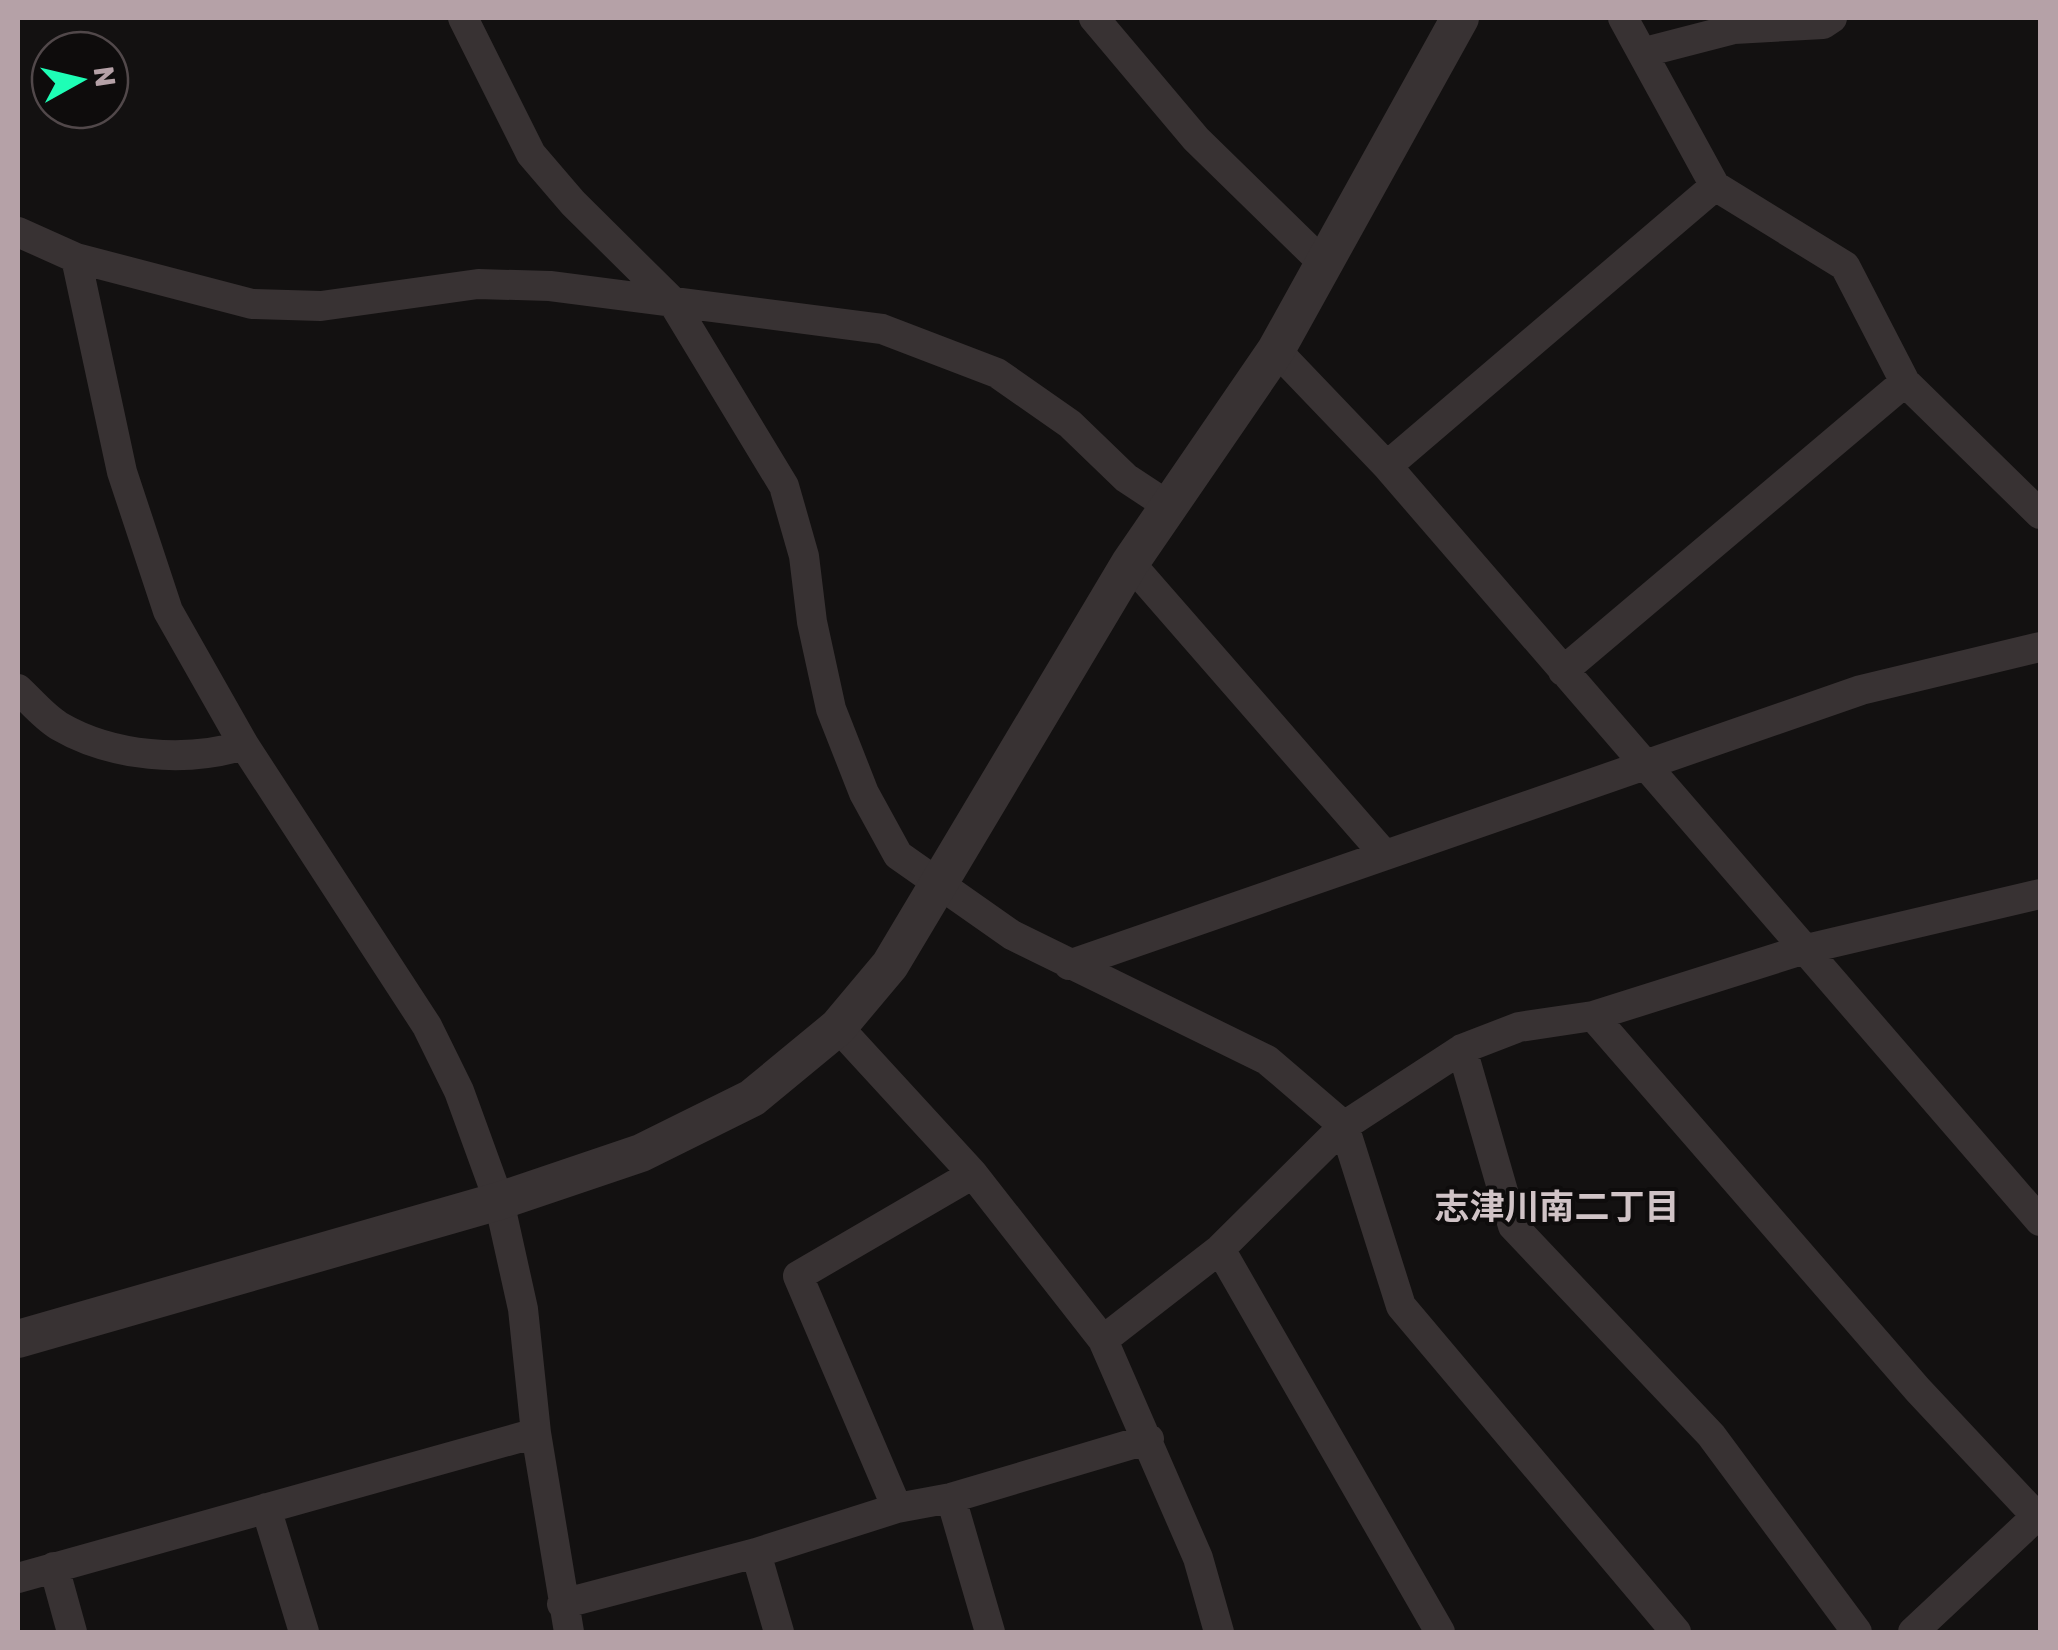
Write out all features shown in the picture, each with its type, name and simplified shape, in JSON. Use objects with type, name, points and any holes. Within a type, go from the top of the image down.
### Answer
[{"type":"street","points":[[462,18],[531,154],[574,204],[672,301],[784,486],[804,556],[812,622],[831,709],[864,793],[898,855],[1012,934],[1267,1060],[1344,1126],[1401,1306],[1676,1632]]},
{"type":"street","points":[[1094,18],[1196,139],[1324,264]]},
{"type":"street","points":[[18,1339],[499,1200],[640,1153],[752,1098],[838,1027],[890,965],[1130,563],[1276,350],[1460,18]]},
{"type":"street","points":[[1623,18],[1716,186],[1845,266],[1905,382],[2040,514]]},
{"type":"street","points":[[1645,52],[1734,29],[1823,24],[1832,18]]},
{"type":"street","points":[[1387,466],[1716,186]]},
{"type":"street","points":[[18,232],[76,258],[252,304],[321,306],[478,284],[550,286],[882,329],[997,373],[1070,424],[1126,478],[1168,504]]},
{"type":"street","points":[[76,258],[122,472],[143,542],[176,626],[244,744],[427,1026],[459,1091],[499,1200],[522,1309],[536,1433],[565,1618],[896,1508],[951,1498],[1148,1439]]},
{"type":"street","points":[[1276,350],[1387,466],[2040,1221]]},
{"type":"street","points":[[1564,671],[1905,382]]},
{"type":"street","points":[[1130,563],[1384,854]]},
{"type":"street","points":[[1069,965],[1861,690],[2040,647]]},
{"type":"street","points":[[18,689],[57,724],[132,751],[213,754],[244,744]]},
{"type":"street","points":[[1103,1340],[1220,1249],[1344,1126],[1462,1048],[1519,1028],[1593,1016],[1802,950],[2040,894]]},
{"type":"street","points":[[1593,1016],[1918,1390],[2039,1516],[1914,1632]]},
{"type":"street","points":[[838,1027],[973,1174],[1103,1340],[1198,1558],[1218,1632]]},
{"type":"street","points":[[1462,1048],[1513,1226],[1711,1436],[1858,1632]]},
{"type":"street","points":[[896,1508],[798,1276],[973,1174]]},
{"type":"street","points":[[1220,1249],[1440,1632]]},
{"type":"street","points":[[18,1578],[536,1433]]},
{"type":"street","points":[[951,1498],[990,1632]]},
{"type":"street","points":[[266,1508],[304,1632]]},
{"type":"street","points":[[756,1554],[779,1632]]},
{"type":"street","points":[[54,1567],[72,1632]]},
{"type":"district","name":"志津川南二丁目","points":[[1557,1207]]}]
